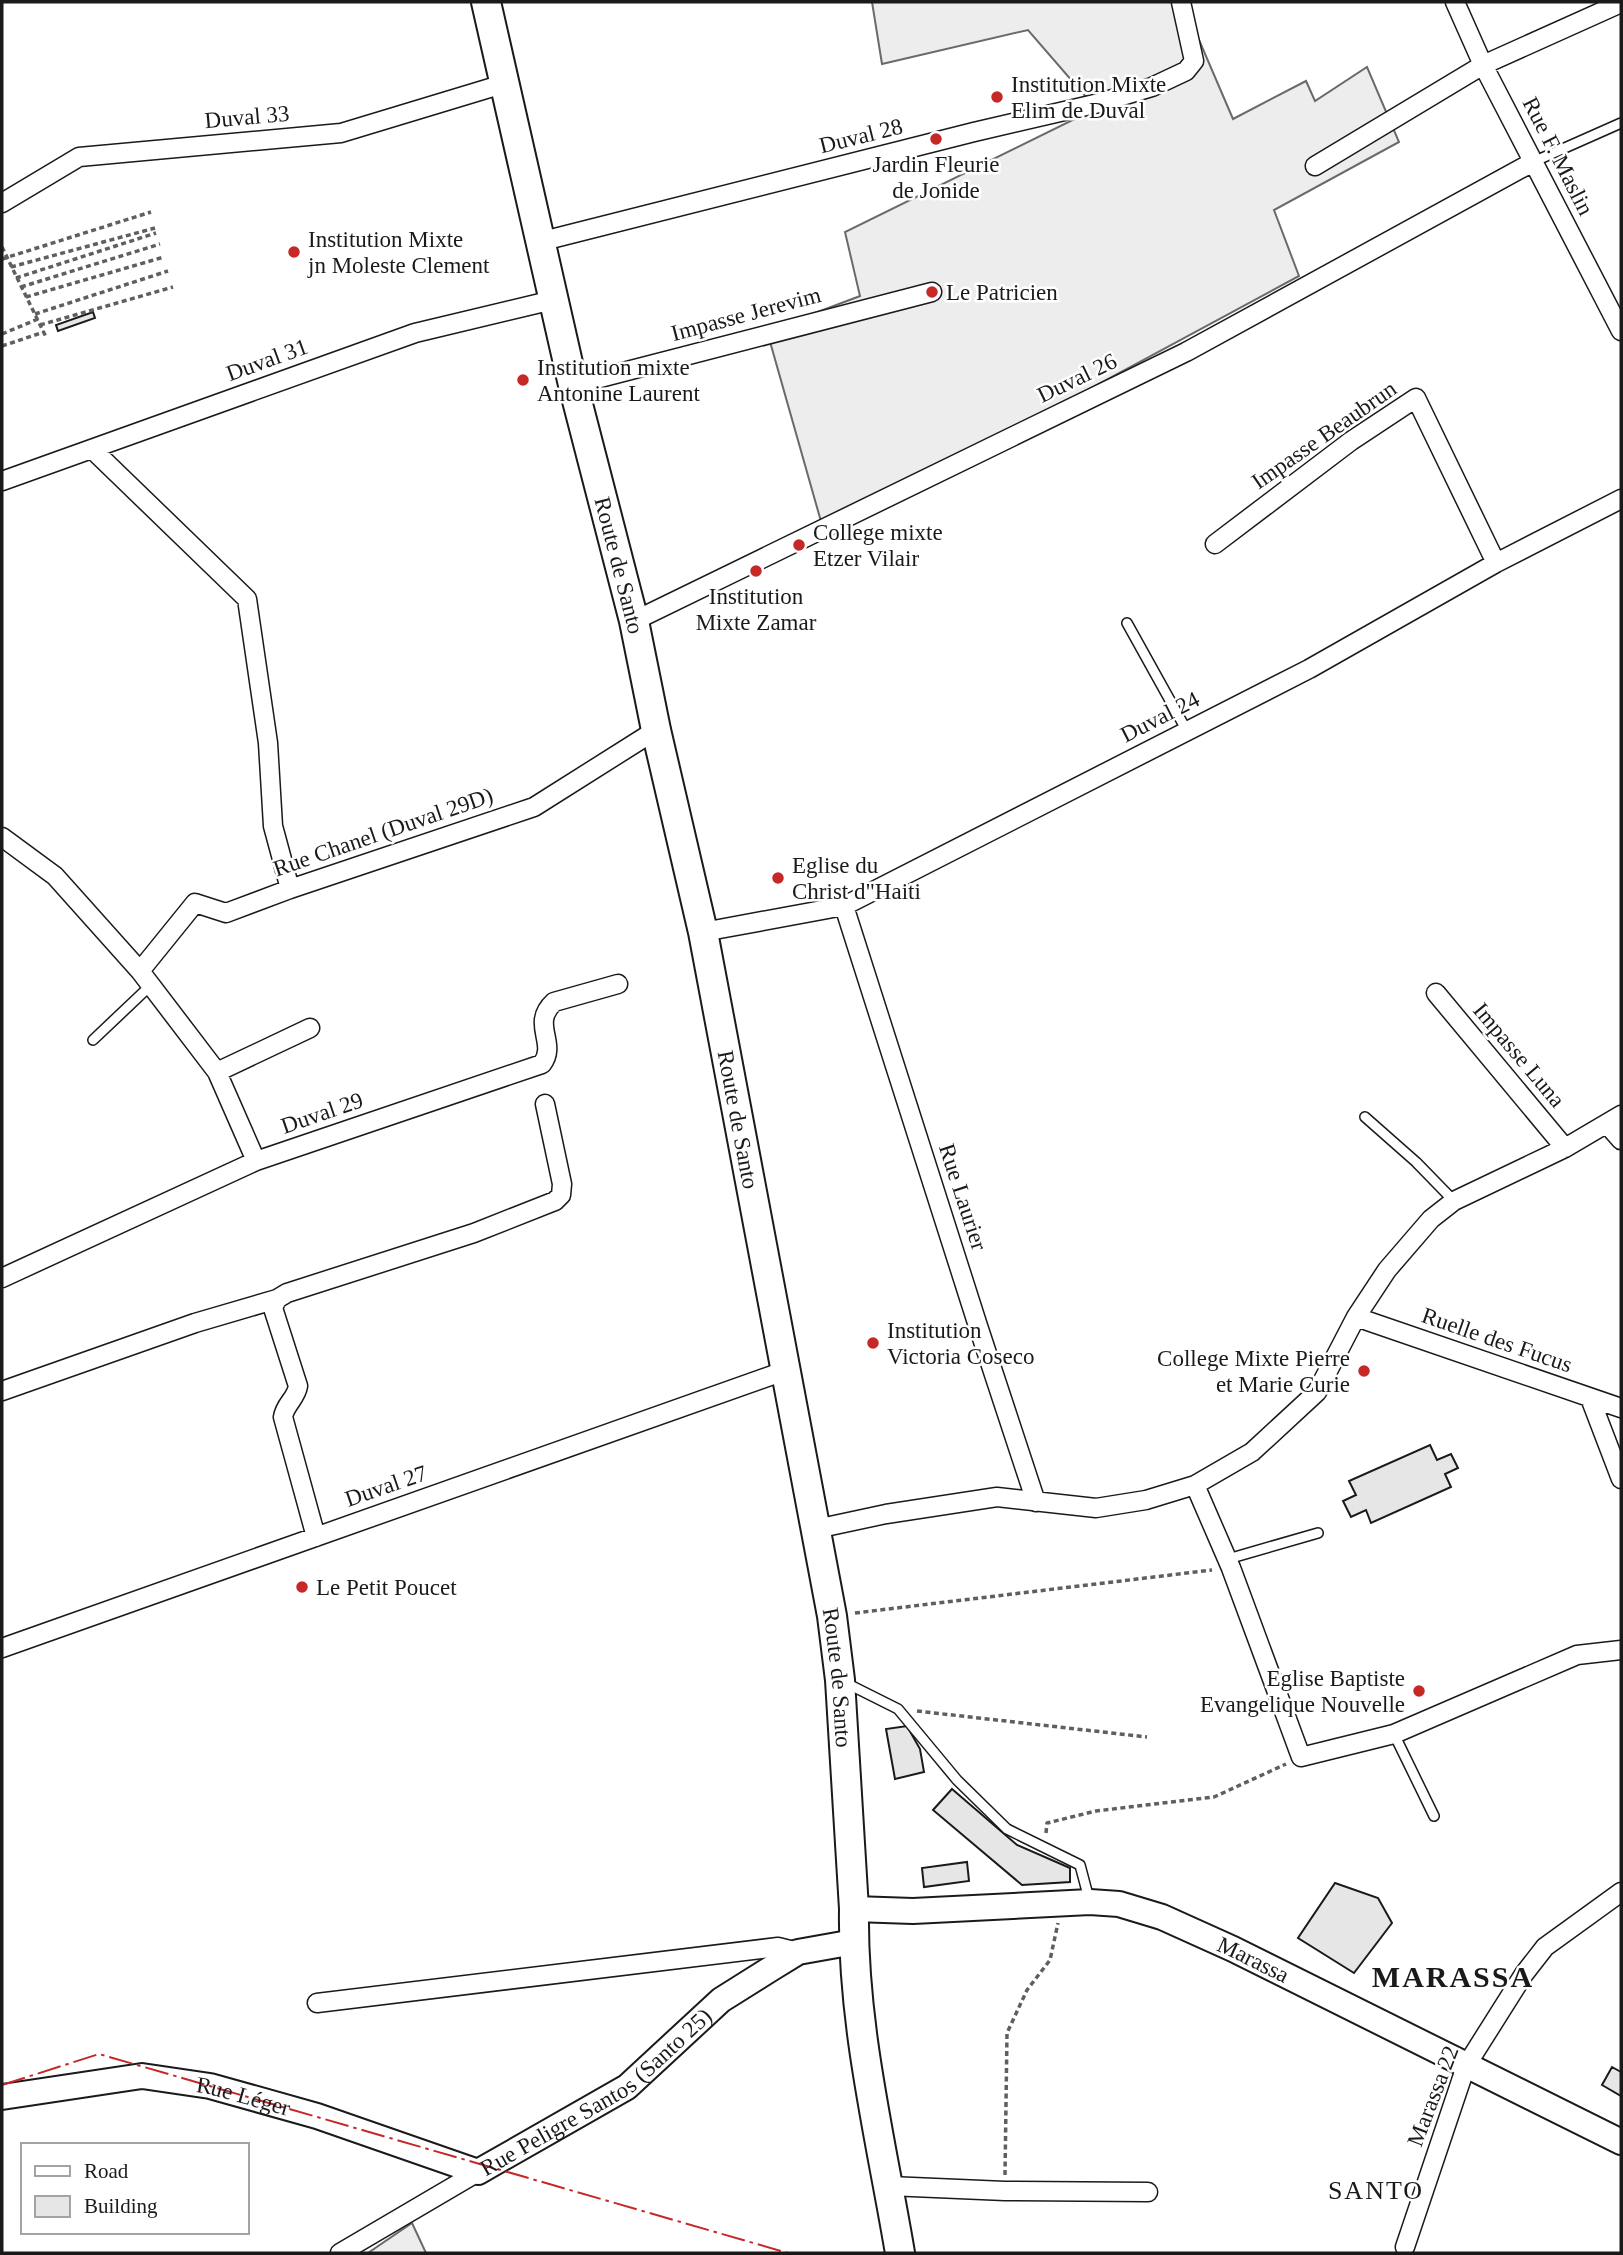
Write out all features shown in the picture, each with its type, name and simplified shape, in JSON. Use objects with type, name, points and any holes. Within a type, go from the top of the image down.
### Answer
[{"type":"main road","name":"Route de Santo","points":[[486,2],[573,385],[634,621],[656,730],[703,932],[787,1370],[832,1616],[840,1680],[854,1942],[866,2055],[900,2253]]},
{"type":"street","name":"Duval 28","points":[[539,242],[1099,103],[1152,87],[1191,67],[1194,61],[1181,2]]},
{"type":"street","name":"Rue F. Maslin","points":[[1455,2],[1483,65],[1621,331]]},
{"type":"street","points":[[1315,166],[1483,65],[1621,3]]},
{"type":"street","name":"Duval 33","points":[[2,202],[79,157],[341,132],[503,84]]},
{"type":"street","name":"Duval 26","points":[[634,621],[1186,352],[1533,162]]},
{"type":"street","name":"Impasse Jerevim","points":[[573,385],[932,292]]},
{"type":"street","name":"Duval 31","points":[[2,481],[415,333],[553,300]]},
{"type":"street","name":"Impasse Beaubrun","points":[[1215,544],[1351,441],[1416,398],[1496,563]]},
{"type":"street","points":[[92,449],[247,599],[268,743],[273,826],[290,889]]},
{"type":"street","name":"Duval 24","points":[[703,932],[844,906],[1309,669],[1496,563],[1621,499]]},
{"type":"street","name":"Rue Chanel (Duval 29D)","points":[[146,978],[195,903],[226,913],[534,807],[656,730]]},
{"type":"street","points":[[2,837],[55,876],[146,978],[217,1072],[256,1161]]},
{"type":"street","name":"Rue Laurier","points":[[844,906],[1037,1502]]},
{"type":"street","name":"Duval 29","points":[[3,1276],[256,1161],[542,1064],[548,1054],[543,1016],[547,1008],[554,1002],[618,984]]},
{"type":"street","name":"Impasse Luna","points":[[1436,993],[1565,1148]]},
{"type":"street","points":[[217,1072],[310,1028]]},
{"type":"street","points":[[2,1391],[195,1323],[277,1299],[288,1293],[474,1233],[555,1201],[561,1195],[562,1184],[545,1104]]},
{"type":"street","points":[[816,1529],[886,1514],[997,1497],[1096,1508],[1146,1500],[1195,1485],[1252,1452],[1317,1392],[1356,1317],[1387,1270],[1431,1219],[1454,1201],[1565,1148],[1614,1119],[1621,1140]]},
{"type":"street","points":[[277,1299],[273,1308],[298,1386],[296,1395],[285,1408],[283,1417],[316,1537]]},
{"type":"street","name":"Ruelle des Fucus","points":[[1356,1317],[1621,1408]]},
{"type":"street","name":"Duval 27","points":[[2,1648],[787,1370]]},
{"type":"street","points":[[1590,1398],[1621,1479]]},
{"type":"street","points":[[1195,1485],[1230,1564],[1301,1757],[1394,1734],[1577,1656],[1621,1650]]},
{"type":"street","name":"Marassa 22","points":[[1405,2247],[1466,2066],[1524,1974],[1545,1947],[1621,1892]]},
{"type":"street","name":"Marassa","points":[[854,1909],[913,1910],[1090,1902],[1119,1904],[1162,1917],[1233,1949],[1621,2142]]},
{"type":"street","name":"Rue Peligre Santos (Santo 25)","points":[[340,2253],[627,2087],[721,2000],[798,1952],[854,1942]]},
{"type":"street","points":[[317,2003],[778,1947],[798,1952]]},
{"type":"street","name":"Rue Léger","points":[[2,2097],[142,2076],[210,2086],[317,2116],[478,2172]]},
{"type":"street","points":[[888,2186],[1005,2191],[1148,2192]]},
{"type":"lane","points":[[1533,162],[1621,123]]},
{"type":"lane","points":[[1127,622],[1187,731]]},
{"type":"lane","points":[[93,1040],[146,978]]},
{"type":"lane","points":[[1365,1117],[1416,1162],[1454,1201]]},
{"type":"lane","points":[[1230,1564],[1318,1533]]},
{"type":"lane","points":[[840,1680],[898,1709],[957,1780],[1007,1829],[1080,1865],[1090,1902]]},
{"type":"lane","points":[[1394,1734],[1434,1816]]},
{"type":"path","points":[[4,258],[151,212]]},
{"type":"path","points":[[11,267],[156,231],[16,278]]},
{"type":"path","points":[[21,287],[160,244]]},
{"type":"path","points":[[2,249],[4,258],[46,337]]},
{"type":"path","points":[[26,297],[164,257]]},
{"type":"path","points":[[2,334],[36,317],[168,271]]},
{"type":"path","points":[[40,325],[173,287]]},
{"type":"path","points":[[2,346],[44,332]]},
{"type":"path","points":[[832,1616],[1230,1564]]},
{"type":"path","points":[[898,1709],[1147,1737]]},
{"type":"path","points":[[1044,1848],[1047,1823],[1096,1811],[1214,1797],[1301,1757]]},
{"type":"path","points":[[1005,2191],[1006,2033],[1027,1990],[1050,1960],[1062,1903]]},
{"type":"shaded area","points":[[872,2],[1187,2],[1190,19],[1233,119],[1306,81],[1315,101],[1367,67],[1399,142],[1274,210],[1299,276],[824,532],[767,331],[860,296],[845,232],[1091,111],[1086,97],[1028,30],[882,64]]},
{"type":"shaded area","points":[[412,2223],[426,2253],[368,2253]]},
{"type":"building","points":[[93,312],[95,318],[58,331],[56,325]]},
{"type":"building","points":[[1430,1445],[1437,1460],[1451,1454],[1458,1468],[1445,1474],[1451,1487],[1371,1523],[1366,1510],[1351,1517],[1343,1501],[1356,1495],[1349,1481]]},
{"type":"building","points":[[907,1726],[920,1749],[924,1772],[895,1779],[886,1729]]},
{"type":"building","points":[[952,1789],[1017,1845],[1070,1868],[1070,1882],[1022,1885],[933,1810]]},
{"type":"building","points":[[967,1862],[969,1881],[924,1887],[922,1868]]},
{"type":"building","points":[[1335,1883],[1378,1898],[1392,1923],[1354,1973],[1298,1938]]},
{"type":"building","points":[[1612,2067],[1621,2072],[1621,2096],[1602,2085]]},
{"type":"power","points":[[2,2085],[99,2054],[788,2253]]},
{"type":"place","name":"Institution Mixte Elim de Duval","points":[[997,97]]},
{"type":"place","name":"Jardin Fleurie de Jonide","points":[[936,139]]},
{"type":"place","name":"Institution Mixte jn Moleste Clement","points":[[294,252]]},
{"type":"place","name":"Le Patricien","points":[[932,292]]},
{"type":"place","name":"Institution mixte Antonine Laurent","points":[[523,380]]},
{"type":"place","name":"College mixte Etzer Vilair","points":[[799,545]]},
{"type":"place","name":"Institution Mixte Zamar","points":[[756,571]]},
{"type":"place","name":"Eglise du Christ d\"Haiti","points":[[778,878]]},
{"type":"place","name":"Institution Victoria Coseco","points":[[873,1343]]},
{"type":"place","name":"College Mixte Pierre et Marie Curie","points":[[1364,1371]]},
{"type":"place","name":"Le Petit Poucet","points":[[302,1587]]},
{"type":"place","name":"Eglise Baptiste Evangelique Nouvelle","points":[[1419,1691]]},
{"type":"district","name":"MARASSA","points":[[1453,1976]]},
{"type":"district","name":"SANTO","points":[[1376,2190]]}]
